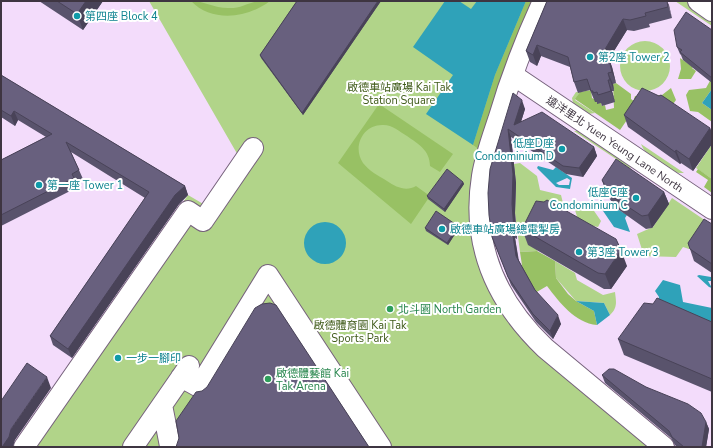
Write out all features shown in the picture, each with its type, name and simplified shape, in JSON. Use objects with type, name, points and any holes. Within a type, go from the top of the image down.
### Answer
[{"type":"street","points":[[543,1],[510,80],[482,175],[480,217],[487,258],[503,298],[529,333],[664,447]]},
{"type":"street","points":[[698,1],[712,11]]},
{"type":"street","name":"遠洋里北 Yuen Yeung Lane North","points":[[519,79],[712,209]]},
{"type":"street","points":[[24,447],[188,211],[203,221],[253,148]]},
{"type":"street","points":[[133,447],[185,371],[199,387],[268,275],[381,447]]},
{"type":"street","points":[[162,405],[170,446]]},
{"type":"green space","points":[[149,1],[534,1],[482,141],[491,291],[652,447],[14,447],[188,195],[205,205],[239,157]]},
{"type":"green space","points":[[191,1],[223,8],[232,8],[254,2],[270,1],[251,11],[230,16],[209,13]]},
{"type":"green space","points":[[526,1],[534,1],[480,150],[473,145],[495,75]]},
{"type":"green space","points":[[675,1],[690,2],[712,16],[712,26]]},
{"type":"green space","points":[[640,41],[650,41],[663,48],[670,61],[670,71],[663,84],[650,91],[640,91],[631,87],[624,80],[620,71],[620,61],[624,52],[631,45]]},
{"type":"green space","points":[[680,58],[693,67],[692,68],[696,71],[691,79],[678,79],[681,69]]},
{"type":"green space","points":[[711,79],[712,89],[702,103],[712,110],[712,122],[698,112],[690,111],[686,95],[689,90],[706,88]]},
{"type":"green space","points":[[616,83],[631,94],[631,99],[638,104],[620,130],[575,99],[580,92],[591,90],[592,98],[601,103],[602,106],[605,105],[606,110],[614,108],[613,84]]},
{"type":"green space","points":[[671,88],[676,100],[671,107],[634,99],[635,96],[662,95]]},
{"type":"green space","points":[[576,92],[580,92],[575,100],[595,113],[588,114],[573,103],[572,98]]},
{"type":"green space","points":[[379,104],[453,154],[440,172],[430,166],[428,156],[423,148],[392,127],[385,125],[375,126],[369,129],[361,138],[359,144],[360,157],[368,168],[397,187],[409,189],[416,186],[430,196],[411,224],[338,163]]},
{"type":"green space","points":[[574,131],[583,131],[628,162],[631,169]]},
{"type":"green space","points":[[641,144],[684,173],[671,171],[653,160]]},
{"type":"green space","points":[[712,144],[712,179],[696,168]]},
{"type":"green space","points":[[520,163],[537,176],[540,190],[561,195],[564,207],[537,251],[520,252],[515,213],[516,183],[514,164]]},
{"type":"green space","points":[[698,169],[712,179],[712,193],[704,187],[708,180],[696,172]]},
{"type":"green space","points":[[672,198],[712,225],[696,238],[689,249],[683,247],[676,257],[644,256],[637,234],[653,227]]},
{"type":"green space","points":[[592,208],[601,221],[598,227],[579,223],[575,210]]},
{"type":"green space","points":[[537,251],[555,261],[556,278],[568,294],[576,301],[594,311],[597,325],[582,320],[568,311],[547,286],[535,293],[523,272],[520,252]]},
{"type":"green space","points":[[555,261],[575,273],[577,280],[603,295],[615,292],[616,304],[613,312],[610,315],[604,303],[576,301],[556,278]]},
{"type":"water","points":[[445,1],[459,1],[471,9],[477,1],[526,1],[495,75],[473,145],[426,114],[453,75],[413,47]]},
{"type":"water","points":[[712,89],[712,110],[702,103]]},
{"type":"water","points":[[538,166],[553,170],[556,167],[572,178],[570,189],[556,187],[537,168]],"holes":[[[567,178],[570,180],[569,185],[559,185],[556,183]]]},
{"type":"water","points":[[611,205],[627,215],[625,218],[630,232],[614,227],[601,208]]},
{"type":"water","points":[[321,222],[329,222],[340,228],[346,239],[346,247],[340,258],[329,264],[321,264],[310,258],[304,247],[304,239],[310,228]]},
{"type":"water","points":[[712,275],[712,281],[708,281],[712,288],[697,276],[711,277]]},
{"type":"water","points":[[663,280],[680,285],[683,302],[712,308],[712,335],[656,309],[659,297],[655,291]]},
{"type":"water","points":[[576,301],[604,303],[610,315],[597,325],[594,311]]},
{"type":"building","points":[[57,1],[86,1],[77,14]]},
{"type":"building","points":[[297,1],[378,1],[302,113],[260,55]]},
{"type":"building","points":[[547,1],[667,1],[668,7],[645,13],[646,16],[630,20],[623,19],[604,51],[608,56],[612,72],[608,73],[611,91],[598,95],[597,92],[593,93],[593,91],[591,91],[587,79],[574,82],[568,57],[537,45],[533,55],[526,51]]},
{"type":"building","points":[[686,12],[712,30],[712,78],[680,52],[682,50],[677,47],[674,30]]},
{"type":"building","points":[[1,75],[185,186],[175,195],[68,349],[50,336],[149,192],[66,142],[79,170],[72,174],[74,178],[1,215],[1,160],[52,134],[14,111],[11,116],[1,110]]},
{"type":"building","points":[[642,88],[659,96],[661,95],[710,128],[689,159],[676,150],[675,152],[624,115]]},
{"type":"building","points":[[513,93],[522,100],[514,125],[542,112],[594,147],[579,168],[563,166],[508,129],[513,174],[512,204],[514,230],[512,229],[516,256],[535,290],[558,315],[550,331],[533,314],[508,277],[492,237],[488,193],[490,169]]},
{"type":"building","name":"低座C座 Condominium C","points":[[616,159],[664,192],[648,215],[642,216],[610,195],[602,180]]},
{"type":"building","points":[[447,169],[463,182],[444,209],[427,196]]},
{"type":"building","name":"第3座 Tower 3","points":[[547,200],[616,239],[621,250],[605,274],[598,273],[522,229],[536,201],[544,202]]},
{"type":"building","name":"啟德車站廣場總電掣房","points":[[436,211],[458,226],[447,243],[425,228]]},
{"type":"building","points":[[704,219],[712,224],[712,264],[690,249],[688,243]]},
{"type":"building","points":[[657,298],[712,322],[712,379],[618,339],[644,303],[653,304]]},
{"type":"building","name":"啟德體藝館 Kai Tak Arena","points":[[270,303],[276,305],[369,447],[176,447],[179,438],[176,421],[196,392],[202,391],[207,387],[255,308],[262,304]]},
{"type":"building","points":[[27,363],[47,377],[11,429],[9,437],[1,447],[1,401]]},
{"type":"building","points":[[609,369],[614,369],[646,387],[688,404],[701,413],[706,422],[702,447],[684,447],[672,437],[669,431],[602,375]]},
{"type":"place","name":"第四座 Block 4","points":[[77,16]]},
{"type":"place","name":"第2座 Tower 2","points":[[590,57]]},
{"type":"place","name":"低座D座 Condominium D","points":[[562,149]]},
{"type":"place","name":"第一座 Tower 1","points":[[39,185]]},
{"type":"place","name":"低座C座 Condominium C","points":[[636,198]]},
{"type":"place","name":"啟德車站廣場總電掣房","points":[[442,229]]},
{"type":"place","name":"第3座 Tower 3","points":[[579,252]]},
{"type":"place","name":"北斗園 North Garden","points":[[390,309]]},
{"type":"place","name":"一步一腳印","points":[[118,358]]},
{"type":"place","name":"啟德體藝館 Kai Tak Arena","points":[[268,379]]},
{"type":"park label","name":"啟德車站廣場 Kai Tak Station Square","points":[[399,93]]},
{"type":"park label","name":"啟德體育園 Kai Tak Sports Park","points":[[360,331]]}]
